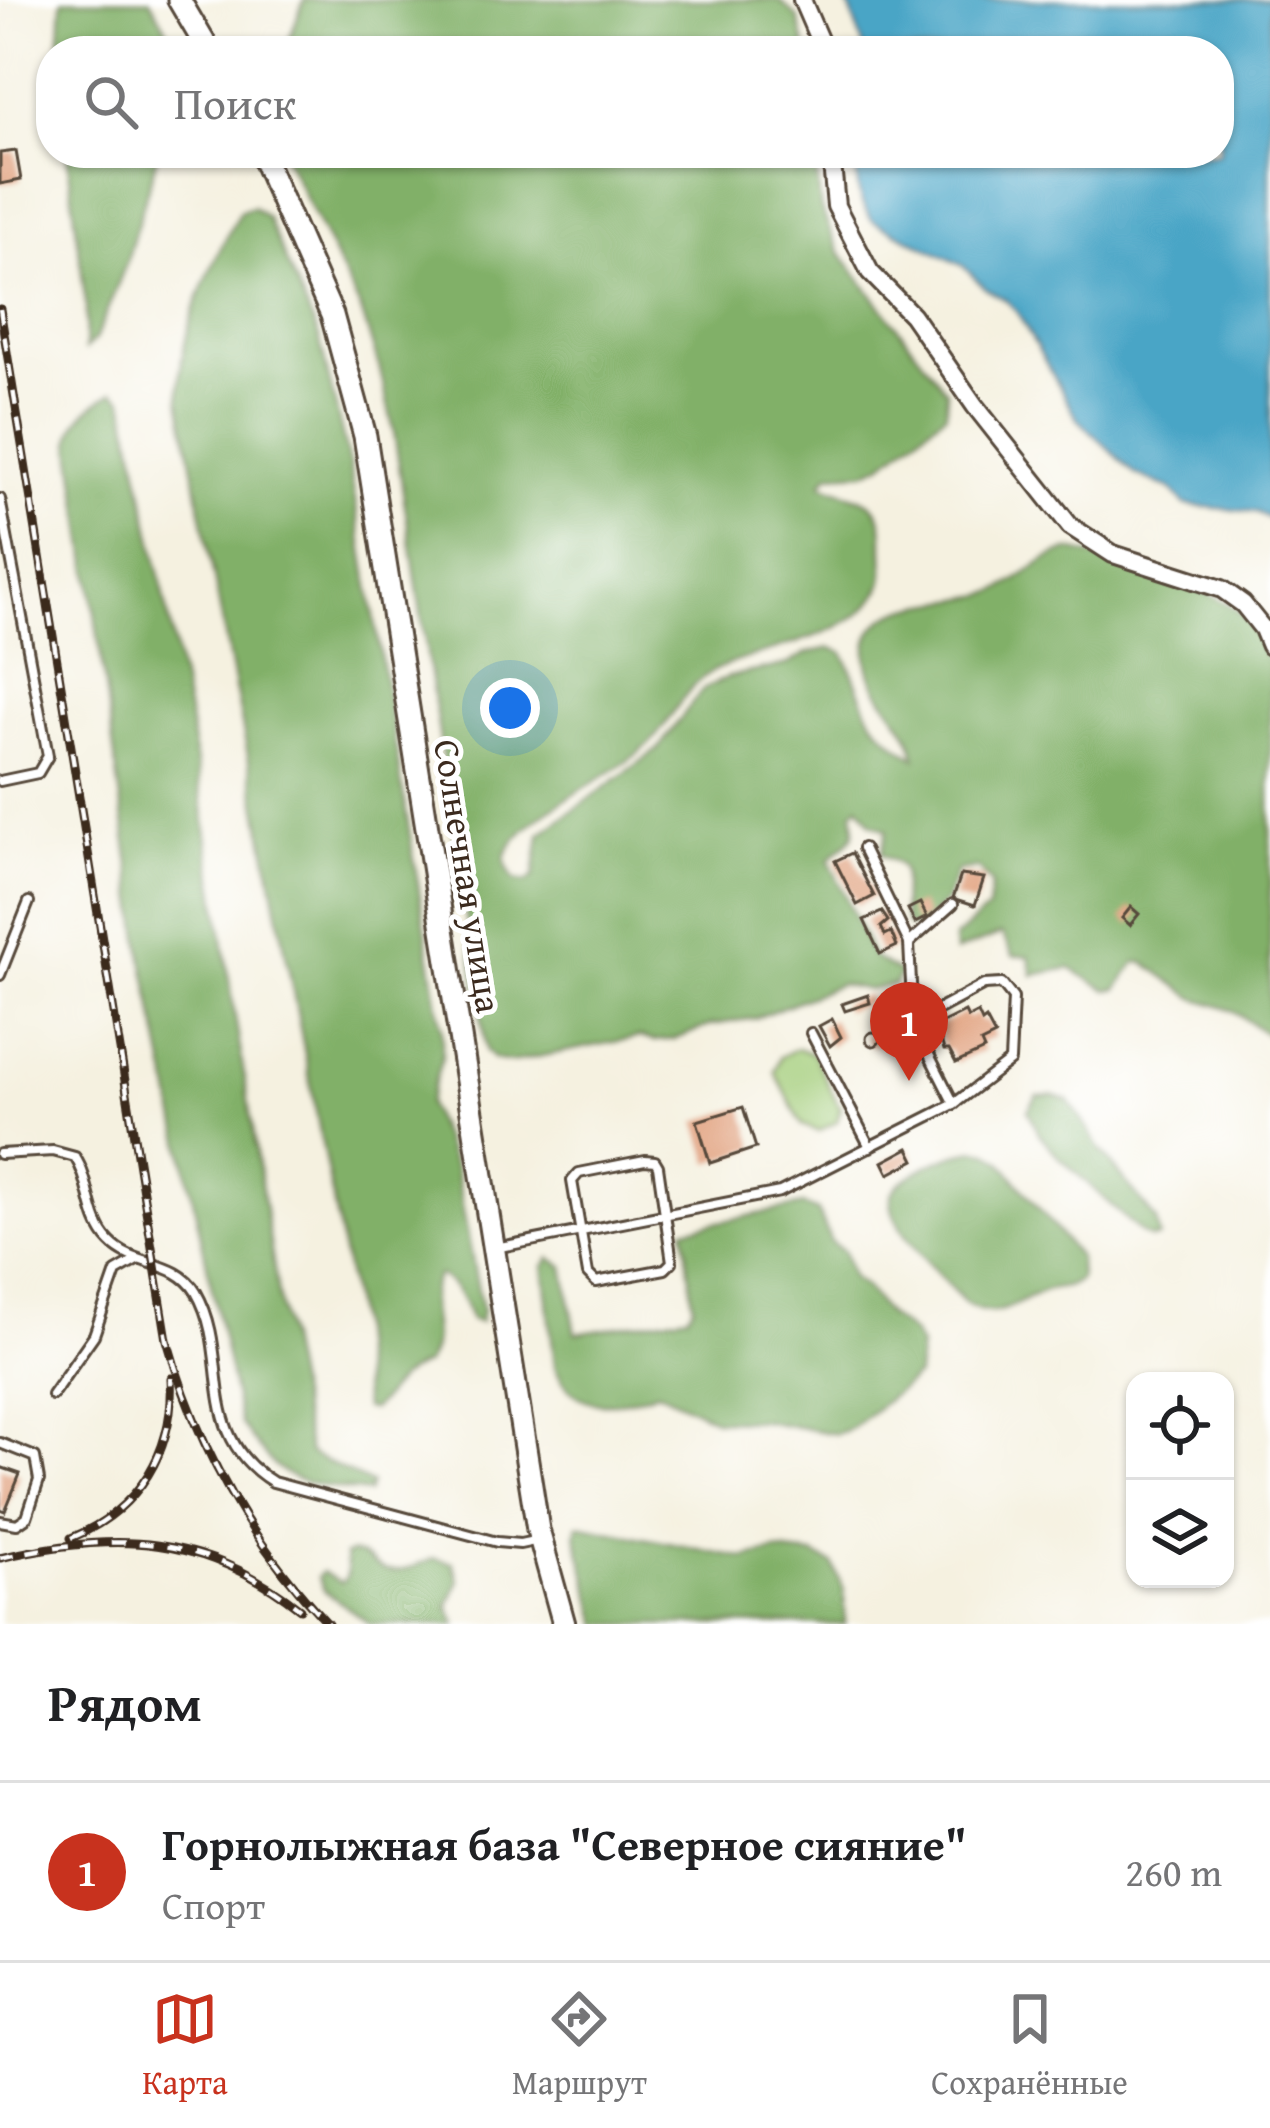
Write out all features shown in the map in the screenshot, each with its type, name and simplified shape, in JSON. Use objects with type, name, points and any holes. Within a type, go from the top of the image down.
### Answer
[{"type":"street","points":[[179,0],[200,36]]},
{"type":"street","points":[[802,0],[818,36]]},
{"type":"street","name":"Солнечная улица","points":[[268,168],[332,316],[355,389],[541,1540],[564,1624]]},
{"type":"street","points":[[832,168],[836,206],[870,272],[912,315],[975,406],[1070,526],[1113,554],[1222,589],[1243,604],[1270,646]]},
{"type":"lane","points":[[0,499],[48,756],[38,773],[0,781]]},
{"type":"lane","points":[[862,848],[909,943],[913,1022],[955,1104]]},
{"type":"lane","points":[[0,975],[29,902]]},
{"type":"lane","points":[[909,943],[953,904]]},
{"type":"lane","points":[[493,1248],[780,1192],[955,1104],[1010,1061],[1012,993],[1002,984],[984,985],[913,1022]]},
{"type":"lane","points":[[811,1033],[870,1147]]},
{"type":"lane","points":[[0,1154],[52,1150],[75,1157],[105,1236],[118,1249],[179,1273],[196,1291],[230,1437],[255,1472],[273,1482],[497,1542],[541,1540]]},
{"type":"lane","points":[[655,1161],[674,1256],[665,1270],[596,1282],[588,1274],[579,1232],[571,1186],[575,1177],[655,1161]]},
{"type":"lane","points":[[52,1395],[94,1335],[116,1272],[130,1261],[144,1260]]},
{"type":"lane","points":[[0,1444],[34,1456],[40,1473],[27,1517],[17,1524],[0,1521]]},
{"type":"green space","points":[[62,0],[150,0],[170,36],[60,36]]},
{"type":"green space","points":[[304,0],[779,0],[798,18],[803,36],[291,36]]},
{"type":"green space","points":[[69,168],[154,168],[126,264],[95,340],[85,349],[86,307]]},
{"type":"green space","points":[[290,168],[816,168],[821,209],[840,253],[947,391],[946,413],[884,463],[865,472],[829,474],[822,483],[866,501],[879,514],[882,584],[872,602],[833,629],[704,677],[634,757],[522,832],[506,856],[507,868],[514,880],[527,882],[534,876],[540,834],[657,750],[702,690],[728,677],[788,664],[807,653],[831,648],[843,652],[875,722],[916,758],[907,733],[869,669],[867,644],[876,626],[912,607],[999,590],[1071,550],[1158,575],[1224,601],[1249,622],[1264,651],[1270,666],[1270,1037],[1234,1011],[1194,998],[1145,963],[1136,962],[1117,989],[1107,990],[1070,968],[1033,975],[1029,956],[1013,956],[1002,934],[955,952],[954,939],[988,909],[991,884],[978,868],[957,871],[946,901],[920,927],[908,926],[902,869],[881,854],[887,830],[871,823],[859,805],[853,811],[853,836],[829,860],[873,957],[900,973],[895,984],[869,990],[840,984],[756,1018],[711,1025],[675,1039],[640,1037],[511,1062],[494,1059],[486,1051],[394,432],[361,310]]},
{"type":"green space","points":[[253,207],[267,218],[319,337],[349,463],[442,1030],[442,1057],[428,1104],[455,1168],[482,1310],[480,1322],[470,1320],[459,1294],[438,1275],[431,1297],[434,1341],[426,1364],[401,1378],[372,1410],[364,1409],[356,1321],[180,400],[183,351],[197,302],[240,211]]},
{"type":"green space","points":[[114,392],[124,400],[189,718],[278,1294],[309,1453],[371,1484],[368,1493],[293,1478],[268,1459],[240,1423],[143,960],[71,442],[80,419]]},
{"type":"green space","points":[[798,1048],[813,1054],[840,1108],[837,1122],[818,1131],[802,1125],[775,1072],[780,1057]]},
{"type":"green space","points":[[1037,1096],[1068,1100],[1075,1109],[1156,1220],[1159,1237],[1142,1234],[1039,1134],[1028,1110]]},
{"type":"green space","points":[[977,1150],[1001,1161],[1079,1258],[1080,1279],[1075,1283],[1005,1310],[986,1312],[965,1303],[904,1233],[891,1202],[898,1185],[937,1161]]},
{"type":"green space","points":[[803,1205],[818,1211],[831,1242],[844,1252],[852,1278],[920,1346],[917,1376],[852,1428],[836,1434],[764,1421],[716,1420],[657,1391],[598,1403],[574,1394],[564,1383],[555,1367],[544,1266],[550,1258],[564,1266],[576,1333],[687,1315],[693,1305],[684,1229]]},
{"type":"green space","points":[[578,1525],[744,1558],[776,1551],[814,1555],[833,1564],[844,1591],[845,1624],[599,1624],[576,1535]]},
{"type":"green space","points":[[351,1553],[391,1571],[433,1558],[453,1563],[459,1581],[448,1606],[457,1624],[370,1624],[324,1590],[318,1577],[322,1572],[342,1583],[347,1576],[345,1556]]},
{"type":"water","points":[[847,0],[1270,0],[1270,519],[1256,512],[1185,505],[1171,489],[1135,474],[1077,418],[1006,300],[986,289],[963,266],[873,221],[863,206],[857,180],[857,168],[1234,168],[1234,36],[860,36]]},
{"type":"building","points":[[16,151],[21,180],[0,184],[0,153]]},
{"type":"building","points":[[852,853],[874,896],[857,905],[835,861]]},
{"type":"building","points":[[961,875],[984,878],[975,905],[953,898]]},
{"type":"building","points":[[920,903],[927,917],[915,923],[908,909]]},
{"type":"building","points":[[1131,907],[1139,914],[1130,925],[1122,918]]},
{"type":"building","points":[[882,912],[888,921],[881,927],[885,935],[891,932],[897,946],[880,954],[864,920]]},
{"type":"building","points":[[868,995],[870,1003],[845,1011],[842,1004]]},
{"type":"building","points":[[965,1012],[968,1018],[978,1013],[982,1022],[986,1019],[995,1036],[981,1043],[984,1050],[956,1063],[949,1050],[944,1050],[937,1026]]},
{"type":"building","points":[[832,1019],[841,1037],[830,1046],[819,1026]]},
{"type":"building","points":[[873,1032],[880,1039],[873,1046],[866,1039]]},
{"type":"building","points":[[743,1107],[756,1148],[710,1163],[697,1121]]},
{"type":"building","points":[[909,1148],[915,1160],[889,1174],[883,1162]]},
{"type":"building","points":[[0,1467],[20,1474],[5,1511],[0,1509]]},
{"type":"railway","points":[[0,309],[167,1340],[194,1419],[230,1492],[275,1561],[328,1624]]},
{"type":"railway","points":[[71,1538],[116,1511],[148,1475],[167,1430],[171,1378]]},
{"type":"railway","points":[[0,1558],[82,1544],[158,1545],[229,1566],[300,1609]]},
{"type":"place","name":"Горнолыжная база \"Северное сияние\"","points":[[909,1081]]}]
